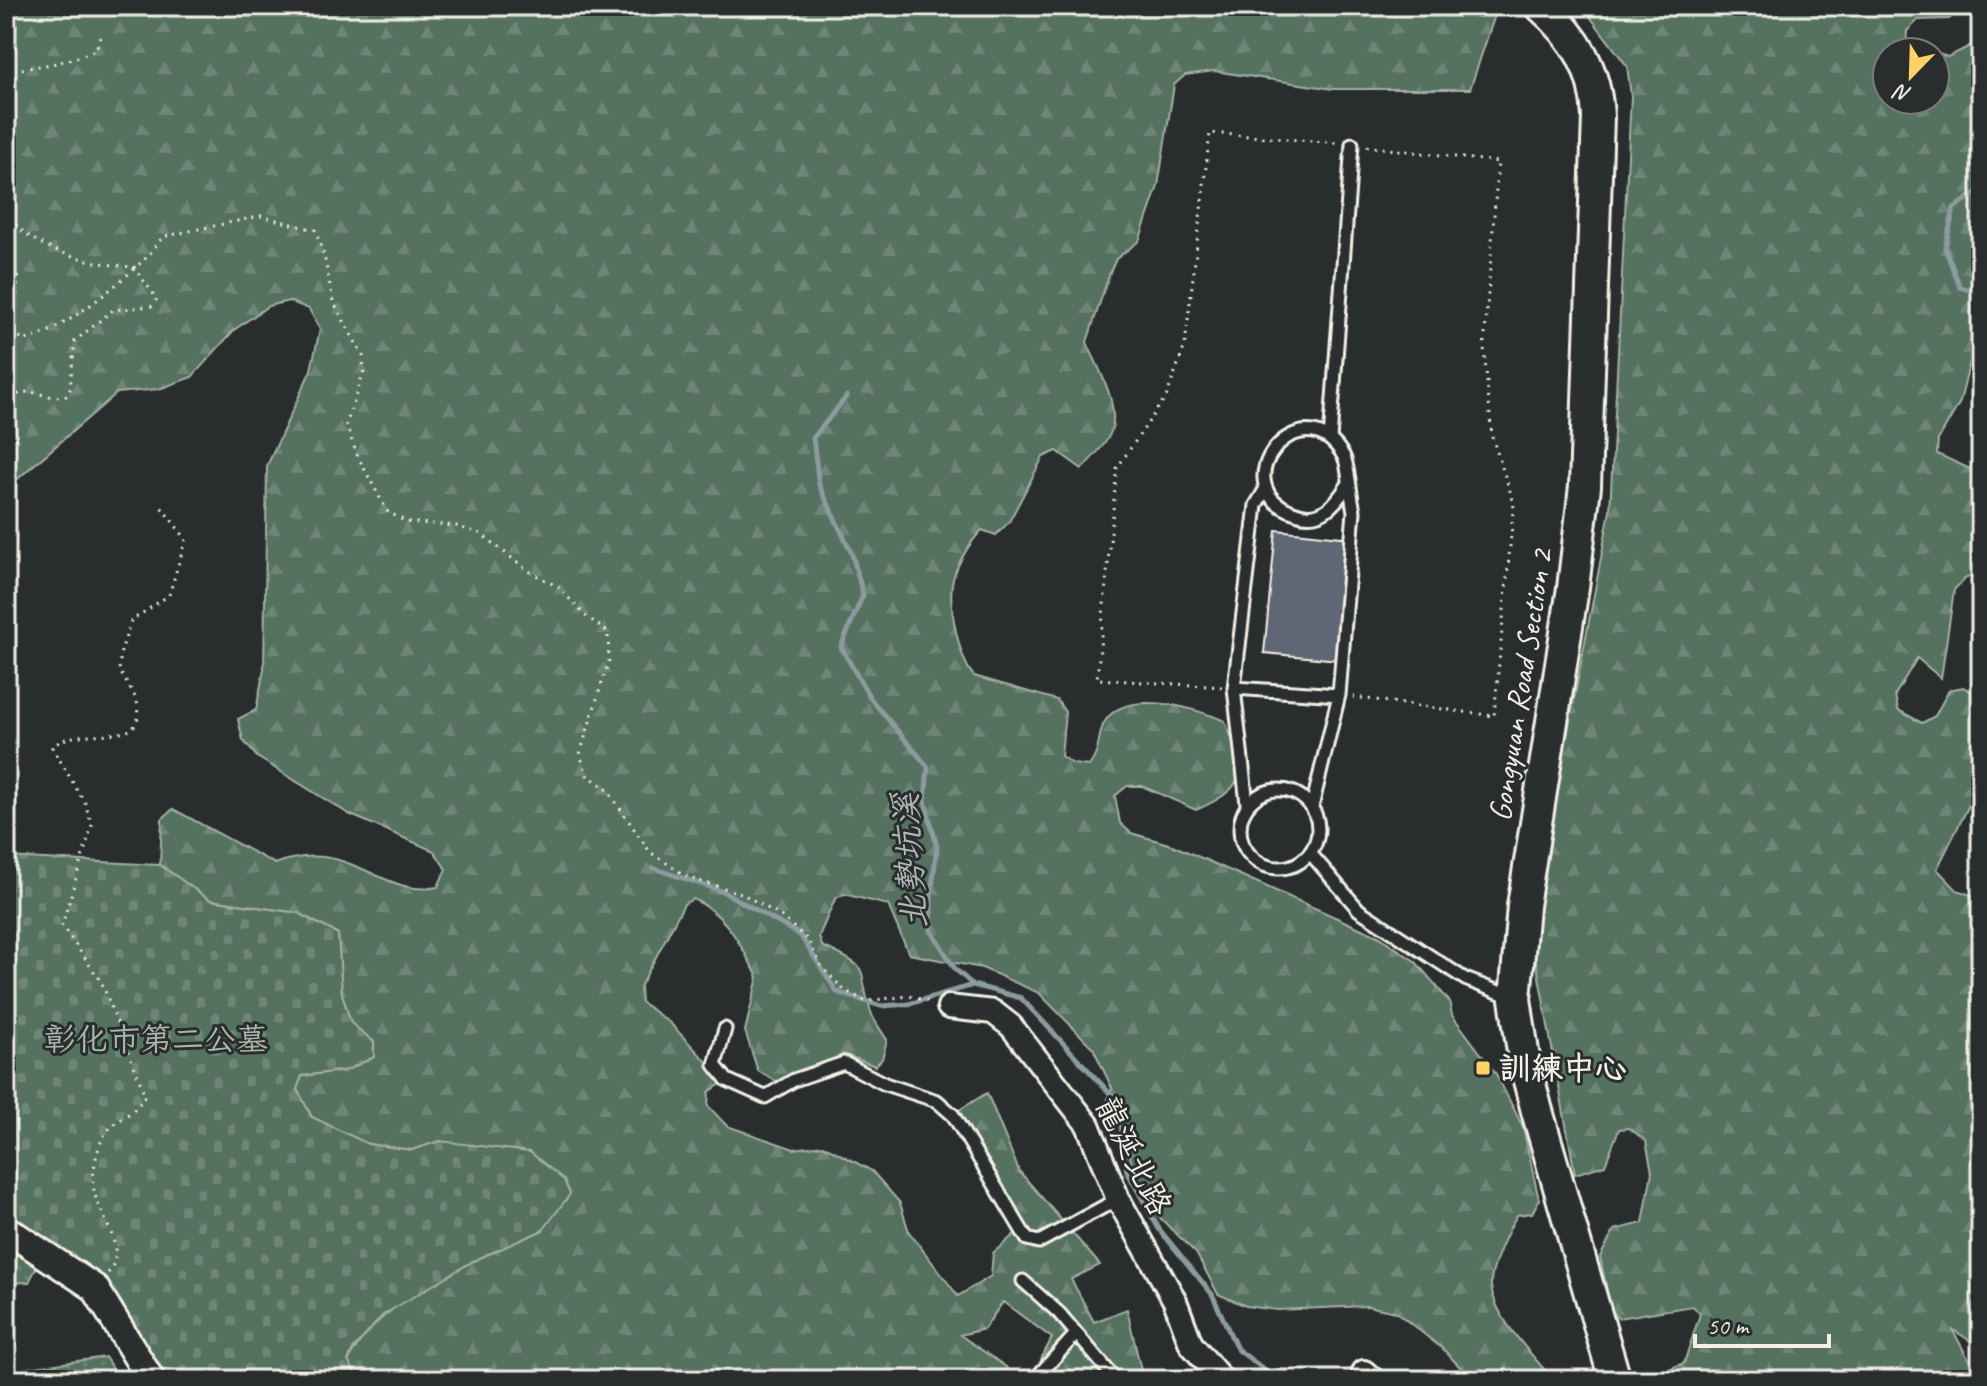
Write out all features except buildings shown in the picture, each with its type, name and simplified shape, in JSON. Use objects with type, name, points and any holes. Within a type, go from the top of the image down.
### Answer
[{"type":"main road","name":"Gongyuan Road Section 2","points":[[1541,6],[1566,28],[1589,65],[1597,89],[1598,117],[1585,486],[1573,588],[1523,906],[1515,999],[1525,1065],[1537,1111],[1615,1380]]},
{"type":"street","name":"龍涎北路","points":[[949,1007],[993,1012],[1011,1026],[1088,1125],[1118,1199],[1175,1301],[1191,1344],[1222,1380]]},
{"type":"street","points":[[6,1229],[95,1288],[151,1380]]},
{"type":"lane","points":[[1330,439],[1352,144]]},
{"type":"lane","points":[[1266,488],[1256,505],[1234,688],[1247,804],[1239,827],[1245,851],[1265,866],[1290,867],[1310,853],[1319,830],[1312,807],[1339,695],[1354,511],[1347,486],[1346,459],[1330,439],[1304,431],[1280,440],[1264,462],[1266,488],[1282,509],[1307,517],[1332,508],[1347,486]]},
{"type":"lane","points":[[1234,688],[1339,695]]},
{"type":"lane","points":[[1247,804],[1268,790],[1293,791],[1312,807]]},
{"type":"lane","points":[[1310,853],[1359,910],[1465,979],[1515,999]]},
{"type":"lane","points":[[725,1029],[715,1065],[727,1080],[765,1097],[794,1080],[844,1063],[885,1084],[937,1101],[953,1115],[1027,1239],[1039,1242],[1118,1199]]},
{"type":"lane","points":[[1023,1281],[1059,1313],[1116,1380]]},
{"type":"lane","points":[[1036,1378],[1076,1334]]},
{"type":"lane","points":[[1696,1380],[1711,1380]]},
{"type":"path","points":[[6,72],[45,68],[81,57],[96,49],[102,32]]},
{"type":"path","points":[[1234,688],[1097,679],[1117,468],[1167,395],[1185,345],[1210,133],[1352,144],[1498,162],[1484,348],[1492,437],[1514,503],[1494,716],[1339,695]]},
{"type":"path","points":[[6,212],[34,238],[61,252],[90,263],[134,267],[153,290],[156,304],[113,310],[75,341],[70,389],[66,396],[26,391],[15,394],[6,405]]},
{"type":"path","points":[[6,256],[18,273],[12,325],[14,334],[25,340],[87,309],[166,236],[251,216],[315,230],[324,255],[333,301],[363,356],[364,371],[346,425],[358,457],[387,511],[406,522],[456,526],[481,534],[527,570],[558,587],[587,617],[608,632],[609,660],[580,754],[587,775],[606,788],[650,852],[689,878],[741,893],[781,916],[808,940],[822,967],[844,990],[865,1001],[909,996],[949,1007]]},
{"type":"path","points":[[95,1288],[113,1266],[113,1240],[94,1191],[94,1175],[105,1134],[136,1111],[145,1095],[102,983],[62,925],[92,825],[85,803],[52,747],[64,737],[118,735],[133,729],[138,718],[137,700],[119,670],[121,651],[131,621],[169,595],[186,539],[158,503]]},
{"type":"green space","points":[[6,6],[1498,6],[1470,89],[1333,89],[1214,71],[1185,75],[1174,85],[1158,186],[1139,241],[1116,259],[1110,272],[1087,342],[1111,399],[1113,423],[1108,439],[1082,469],[1057,451],[1043,457],[1009,522],[996,535],[982,530],[969,546],[953,579],[952,601],[959,644],[974,676],[1057,700],[1065,712],[1061,756],[1073,764],[1089,766],[1097,751],[1103,725],[1112,713],[1126,706],[1142,703],[1178,706],[1225,721],[1239,765],[1239,775],[1227,793],[1196,810],[1142,786],[1127,786],[1115,796],[1120,823],[1131,833],[1172,845],[1380,937],[1416,962],[1449,1001],[1452,1015],[1496,1074],[1523,1127],[1539,1200],[1532,1213],[1517,1215],[1496,1260],[1491,1286],[1507,1324],[1553,1380],[1472,1380],[1444,1350],[1396,1312],[1367,1306],[1277,1310],[1246,1306],[1218,1294],[1196,1253],[1153,1211],[1136,1186],[1124,1127],[1107,1102],[1112,1088],[1093,1048],[1039,993],[982,968],[909,954],[888,905],[844,894],[835,899],[819,936],[822,946],[851,960],[861,971],[872,1016],[887,1040],[882,1059],[875,1066],[844,1054],[786,1080],[776,1081],[758,1071],[745,1031],[758,977],[724,922],[693,899],[684,904],[640,987],[641,1002],[670,1023],[725,1081],[709,1092],[708,1106],[727,1126],[794,1149],[823,1145],[872,1171],[900,1203],[909,1232],[958,1296],[991,1276],[993,1253],[1023,1227],[951,1115],[987,1093],[1019,1171],[1100,1265],[1071,1279],[1094,1322],[1127,1309],[1142,1375],[1161,1380],[1072,1380],[1041,1359],[1052,1338],[1003,1302],[984,1329],[960,1335],[1006,1367],[1013,1380],[481,1380],[471,1375],[451,1380],[359,1380],[348,1362],[362,1339],[382,1318],[433,1282],[543,1230],[441,1141],[412,1150],[368,1144],[312,1118],[297,1089],[302,1076],[347,1070],[374,1042],[351,1023],[342,994],[338,934],[298,913],[210,900],[160,865],[162,819],[173,809],[275,864],[301,857],[324,857],[418,888],[438,887],[446,869],[434,851],[349,814],[257,757],[243,740],[238,719],[256,710],[264,669],[267,466],[311,370],[320,329],[309,309],[289,301],[268,306],[234,330],[192,377],[159,389],[117,393],[6,489]]},
{"type":"green space","points":[[1582,6],[1959,6],[1960,9],[1949,19],[1918,20],[1907,31],[1907,36],[1871,36],[1871,116],[1951,116],[1951,56],[1974,44],[1981,49],[1981,332],[1977,332],[1960,402],[1938,440],[1937,454],[1981,474],[1981,573],[1964,579],[1954,590],[1941,678],[1917,658],[1895,695],[1898,710],[1922,723],[1935,716],[1949,690],[1963,687],[1981,696],[1981,781],[1937,869],[1957,890],[1981,899],[1981,1348],[1952,1329],[1980,1380],[1642,1380],[1684,1363],[1700,1314],[1693,1306],[1618,1318],[1611,1310],[1600,1257],[1614,1230],[1643,1223],[1652,1172],[1646,1141],[1629,1128],[1619,1129],[1605,1165],[1575,1174],[1533,944],[1533,914],[1610,511],[1631,96],[1627,66]]},
{"type":"green space","name":"彰化市第二公墓","points":[[6,857],[160,865],[210,900],[298,913],[338,934],[342,994],[351,1023],[374,1042],[374,1057],[347,1070],[302,1076],[297,1089],[312,1117],[368,1144],[412,1150],[440,1141],[530,1152],[564,1180],[570,1194],[543,1230],[473,1261],[383,1315],[354,1348],[348,1361],[359,1380],[157,1380],[83,1273],[6,1214]]},
{"type":"green space","points":[[6,1239],[42,1257],[29,1282],[6,1283]]},
{"type":"green space","points":[[105,1357],[120,1380],[6,1380],[6,1371]]},
{"type":"waterway","points":[[1981,190],[1954,208],[1945,248],[1960,287],[1981,293]]},
{"type":"waterway","name":"北勢坑溪","points":[[847,396],[813,438],[819,485],[852,554],[863,595],[841,647],[870,698],[928,767],[925,801],[937,847],[931,896],[931,930],[955,969],[973,985],[1021,998],[1118,1102],[1127,1171],[1159,1229],[1212,1294],[1237,1349],[1278,1380]]},
{"type":"waterway","points":[[653,868],[724,892],[800,935],[837,992],[881,1006],[909,1004],[973,985]]},
{"type":"place","name":"訓練中心","points":[[1483,1068]]}]
